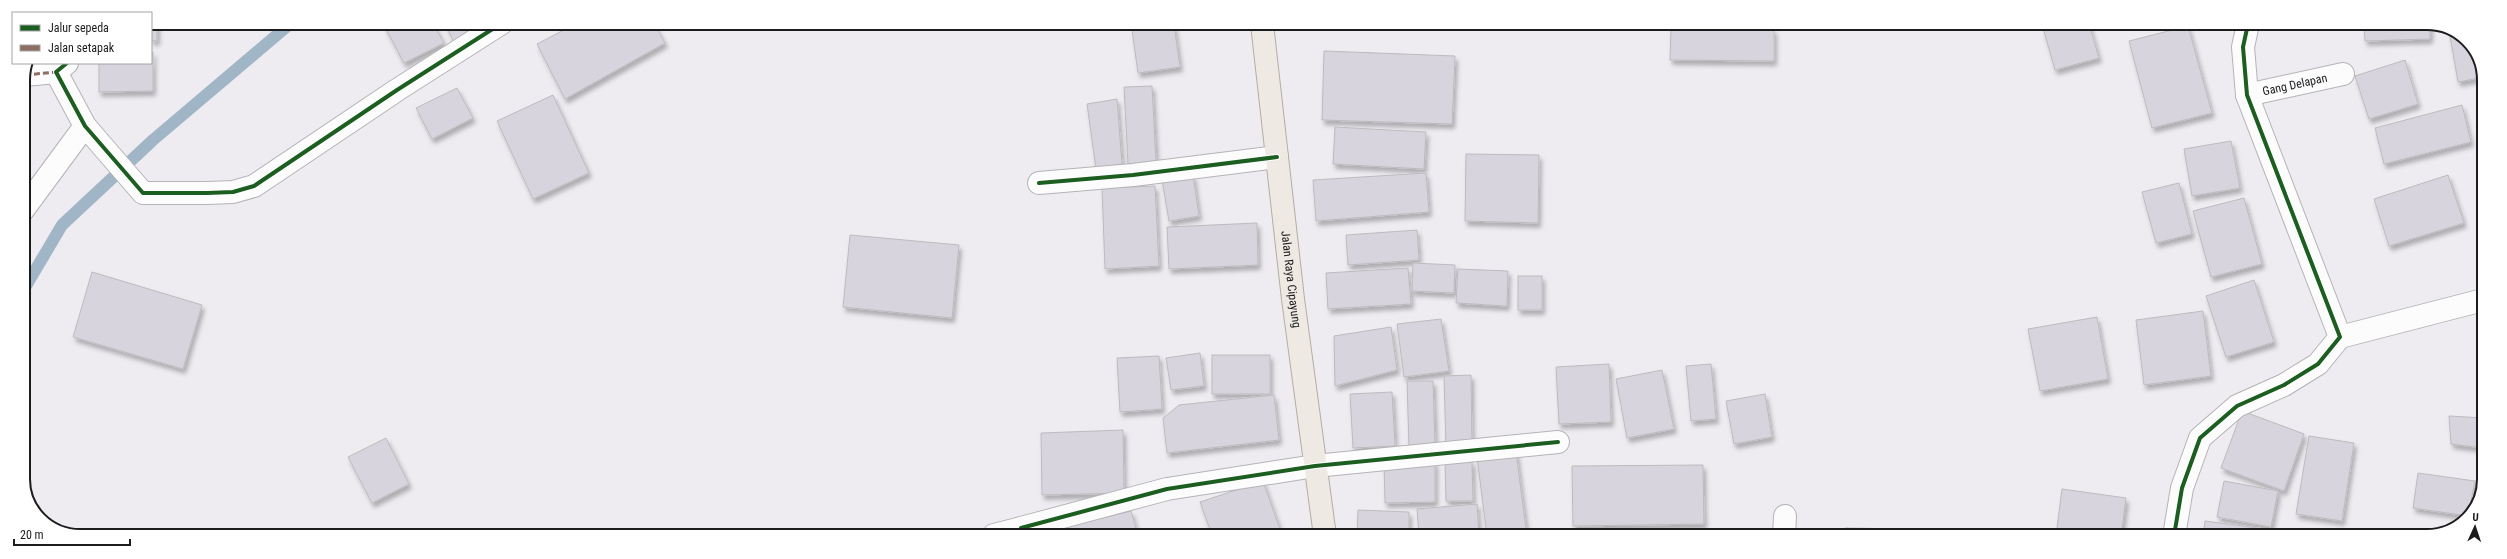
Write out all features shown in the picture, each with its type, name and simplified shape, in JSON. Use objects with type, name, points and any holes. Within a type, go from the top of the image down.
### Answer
[{"type":"main road","name":"Jalan Raya Cipayung","points":[[1263,30],[1293,299],[1324,529]]},
{"type":"street","points":[[31,74],[61,68],[85,126],[143,193],[233,192],[254,186],[397,90],[491,30]]},
{"type":"street","points":[[2247,30],[2243,47],[2247,95],[2340,337]]},
{"type":"street","name":"Gang Delapan","points":[[2247,95],[2343,74]]},
{"type":"street","points":[[30,201],[85,126]]},
{"type":"street","points":[[1039,183],[1133,175],[1277,157]]},
{"type":"street","points":[[2175,529],[2182,488],[2200,438],[2237,406],[2284,385],[2318,364],[2340,337],[2477,302]]},
{"type":"street","points":[[1032,529],[1167,489],[1315,466],[1558,442]]},
{"type":"building","points":[[152,30],[157,30],[157,41],[152,40]]},
{"type":"building","points":[[387,30],[437,30],[444,43],[404,63]]},
{"type":"building","points":[[448,30],[473,30],[454,42]]},
{"type":"building","points":[[564,30],[658,30],[665,43],[565,99],[537,44]]},
{"type":"building","points":[[1132,30],[1175,30],[1180,67],[1138,73]]},
{"type":"building","points":[[1671,30],[1774,30],[1774,61],[1670,60]]},
{"type":"building","points":[[2044,30],[2091,30],[2099,58],[2055,70]]},
{"type":"building","points":[[2172,30],[2189,30],[2212,113],[2152,128],[2129,41]]},
{"type":"building","points":[[2364,30],[2430,30],[2430,39],[2365,41]]},
{"type":"building","points":[[2450,36],[2465,47],[2476,70],[2477,78],[2458,82]]},
{"type":"building","points":[[1324,51],[1455,56],[1452,124],[1322,120]]},
{"type":"building","points":[[153,52],[153,91],[99,92],[99,64],[152,64]]},
{"type":"building","points":[[2405,60],[2418,104],[2369,119],[2355,76]]},
{"type":"building","points":[[1152,86],[1156,162],[1128,164],[1124,87]]},
{"type":"building","points":[[457,88],[473,118],[432,139],[416,108]]},
{"type":"building","points":[[553,95],[589,173],[533,199],[497,121]]},
{"type":"building","points":[[1117,99],[1122,164],[1096,169],[1087,104]]},
{"type":"building","points":[[2462,105],[2471,142],[2384,164],[2375,128]]},
{"type":"building","points":[[1335,127],[1426,132],[1424,169],[1333,164]]},
{"type":"building","points":[[2231,141],[2240,188],[2192,196],[2184,149]]},
{"type":"building","points":[[1466,154],[1539,155],[1538,223],[1465,221]]},
{"type":"building","points":[[1426,173],[1429,212],[1316,221],[1313,180]]},
{"type":"building","points":[[1193,175],[1199,216],[1169,221],[1162,180]]},
{"type":"building","points":[[2448,175],[2464,223],[2389,246],[2374,199]]},
{"type":"building","points":[[2179,183],[2192,234],[2156,243],[2142,192]]},
{"type":"building","points":[[1155,186],[1159,266],[1105,269],[1102,188]]},
{"type":"building","points":[[2244,198],[2262,264],[2211,277],[2193,211]]},
{"type":"building","points":[[1257,223],[1258,265],[1169,269],[1167,227]]},
{"type":"building","points":[[1417,230],[1419,260],[1348,265],[1346,235]]},
{"type":"building","points":[[850,235],[959,245],[952,318],[843,307]]},
{"type":"building","points":[[1413,263],[1455,265],[1454,293],[1412,291]]},
{"type":"building","points":[[1408,268],[1411,304],[1328,309],[1326,273]]},
{"type":"building","points":[[1458,269],[1508,271],[1507,306],[1456,303]]},
{"type":"building","points":[[92,272],[202,305],[183,369],[73,337]]},
{"type":"building","points":[[1518,276],[1542,276],[1542,310],[1518,310]]},
{"type":"building","points":[[2254,280],[2274,342],[2226,357],[2206,296]]},
{"type":"building","points":[[2203,311],[2211,376],[2144,385],[2136,320]]},
{"type":"building","points":[[2097,317],[2108,379],[2040,391],[2028,329]]},
{"type":"building","points":[[1441,319],[1449,371],[1404,377],[1397,324]]},
{"type":"building","points":[[1391,327],[1397,370],[1335,386],[1334,336]]},
{"type":"building","points":[[1200,353],[1204,386],[1171,390],[1166,358]]},
{"type":"building","points":[[1212,355],[1270,355],[1270,394],[1212,394]]},
{"type":"building","points":[[1159,356],[1162,409],[1120,412],[1117,358]]},
{"type":"building","points":[[1609,364],[1611,422],[1559,424],[1556,367]]},
{"type":"building","points":[[1711,364],[1716,419],[1691,421],[1686,366]]},
{"type":"building","points":[[1662,370],[1674,429],[1627,438],[1616,379]]},
{"type":"building","points":[[1471,375],[1472,447],[1446,448],[1444,376]]},
{"type":"building","points":[[1407,381],[1433,381],[1435,447],[1409,447]]},
{"type":"building","points":[[1392,392],[1395,446],[1353,448],[1350,394]]},
{"type":"building","points":[[1765,394],[1772,437],[1734,444],[1726,401]]},
{"type":"building","points":[[1274,395],[1279,440],[1167,453],[1163,418],[1179,405]]},
{"type":"building","points":[[2242,411],[2304,434],[2284,491],[2221,468]]},
{"type":"building","points":[[2449,416],[2477,418],[2477,447],[2451,444]]},
{"type":"building","points":[[1123,430],[1124,493],[1042,495],[1041,433]]},
{"type":"building","points":[[2309,436],[2354,443],[2342,521],[2296,514]]},
{"type":"building","points":[[386,438],[409,484],[372,503],[348,457]]},
{"type":"building","points":[[1516,452],[1526,529],[1486,529],[1477,457]]},
{"type":"building","points":[[1445,461],[1472,461],[1473,501],[1446,501]]},
{"type":"building","points":[[1435,462],[1435,502],[1385,503],[1384,463]]},
{"type":"building","points":[[1703,465],[1704,524],[1573,526],[1572,466]]},
{"type":"building","points":[[2418,473],[2475,481],[2469,507],[2455,507],[2455,514],[2413,508]]},
{"type":"building","points":[[1263,481],[1280,529],[1210,529],[1200,502]]},
{"type":"building","points":[[2224,481],[2278,491],[2271,527],[2217,517]]},
{"type":"building","points":[[2062,489],[2126,498],[2122,529],[2057,529]]},
{"type":"building","points":[[1477,504],[1479,529],[1418,529],[1417,509]]},
{"type":"building","points":[[1358,510],[1409,512],[1409,529],[1357,529]]},
{"type":"building","points":[[1131,511],[1136,529],[1057,529]]},
{"type":"building","points":[[2205,521],[2265,529],[2204,529]]},
{"type":"building","points":[[1845,528],[1910,529],[1845,529]]},
{"type":"waterway","points":[[30,279],[62,225],[153,140],[283,30]]},
{"type":"marked path","points":[[31,74],[56,72]]},
{"type":"cycle path","points":[[66,64],[56,72],[85,126],[143,193],[233,192],[254,186],[397,90],[491,30]]},
{"type":"cycle path","points":[[2175,529],[2182,488],[2200,438],[2237,406],[2284,385],[2318,364],[2340,337],[2247,95],[2243,47],[2247,30]]},
{"type":"cycle path","points":[[1039,183],[1133,175],[1277,157]]},
{"type":"cycle path","points":[[1021,529],[1167,489],[1315,466],[1558,442]]}]
